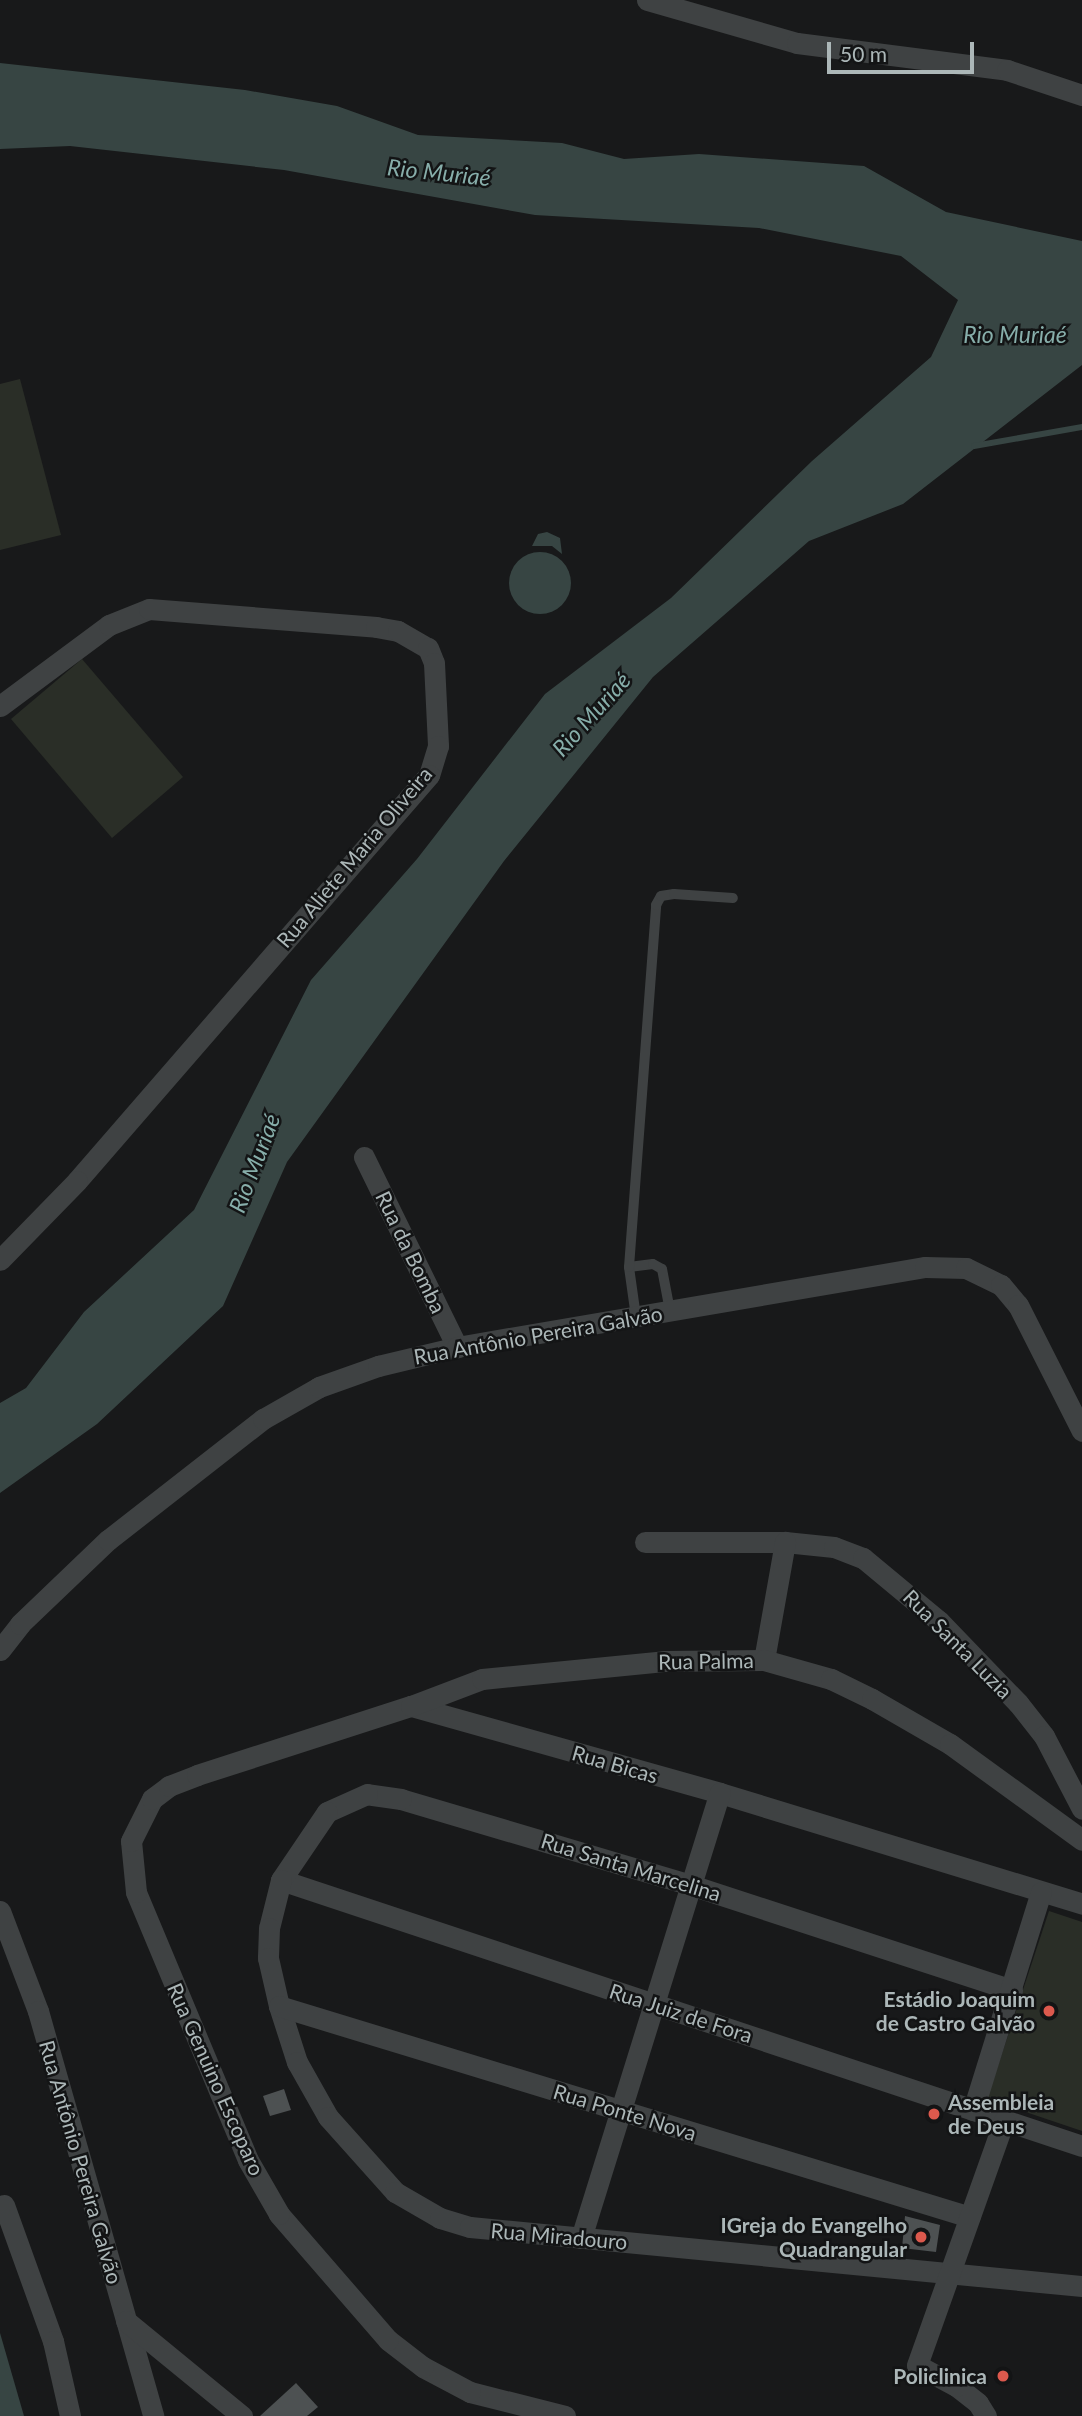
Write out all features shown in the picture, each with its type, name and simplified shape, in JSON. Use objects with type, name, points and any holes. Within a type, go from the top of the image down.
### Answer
[{"type":"street","points":[[647,0],[797,43],[1007,70],[1082,95]]},
{"type":"street","name":"Rua Aliete Maria Oliveira","points":[[0,706],[109,625],[149,609],[376,627],[398,631],[428,648],[434,663],[438,747],[429,775],[76,1181],[0,1260]]},
{"type":"street","name":"Rua da Bomba","points":[[364,1157],[457,1347]]},
{"type":"street","name":"Rua Antônio Pereira Galvão","points":[[0,1650],[108,1540],[263,1419],[319,1387],[378,1366],[457,1347],[925,1268],[966,1268],[1001,1285],[1018,1305],[1082,1432]]},
{"type":"street","name":"Rua Santa Luzia","points":[[645,1542],[785,1542],[834,1546],[863,1558],[939,1621],[1044,1735],[1082,1809]]},
{"type":"street","points":[[764,1660],[785,1542]]},
{"type":"street","name":"Rua Palma","points":[[411,1706],[493,1677],[664,1661],[764,1660],[831,1679],[872,1699],[950,1744],[1082,1840]]},
{"type":"street","name":"Rua Bicas","points":[[411,1706],[720,1793],[1082,1904]]},
{"type":"street","name":"Rua Genuino Escoparo","points":[[411,1706],[169,1786],[152,1799],[131,1841],[136,1892],[248,2160],[279,2214],[387,2340],[423,2367],[497,2401],[565,2416]]},
{"type":"street","points":[[581,2238],[720,1793]]},
{"type":"street","name":"Rua Santa Marcelina","points":[[281,1880],[327,1812],[367,1794],[401,1799],[691,1885],[1012,1990]]},
{"type":"street","name":"Rua Juiz de Fora","points":[[281,1880],[1082,2146]]},
{"type":"street","name":"Rua Miradouro","points":[[281,1880],[273,1902],[268,1958],[279,2006],[297,2062],[328,2118],[395,2192],[440,2218],[470,2227],[1082,2286]]},
{"type":"street","points":[[973,2110],[1041,1892]]},
{"type":"street","name":"Rua Antônio Pereira Galvão","points":[[0,1911],[38,2011],[153,2416]]},
{"type":"street","name":"Rua Ponte Nova","points":[[279,2006],[970,2217]]},
{"type":"street","points":[[986,2416],[978,2403],[956,2386],[917,2365],[952,2273],[1004,2120]]},
{"type":"street","points":[[4,2205],[53,2342],[70,2416]]},
{"type":"street","points":[[126,2321],[242,2416]]},
{"type":"lane","points":[[636,1317],[629,1267],[656,905],[661,896],[674,894],[733,898]]},
{"type":"lane","points":[[629,1267],[660,1267],[670,1311]]},
{"type":"shaded area","points":[[20,379],[61,535],[0,550],[0,384]]},
{"type":"shaded area","points":[[82,659],[183,777],[112,838],[11,719]]},
{"type":"shaded area","name":"Estádio Joaquim de Castro Galvão","points":[[1049,1911],[1082,1922],[1082,2131],[987,2099]]},
{"type":"water","name":"Rio Muriaé","points":[[0,63],[245,90],[337,106],[418,135],[562,143],[624,159],[699,154],[864,166],[946,212],[1082,241],[1082,365],[903,504],[809,541],[653,677],[504,861],[287,1162],[223,1306],[97,1424],[0,1493],[0,1403],[26,1388],[84,1312],[194,1210],[311,980],[417,859],[545,694],[671,598],[812,461],[931,357],[958,300],[901,256],[759,228],[535,215],[284,170],[70,146],[0,149]]},
{"type":"water","points":[[547,532],[560,538],[562,554],[552,546],[532,546],[538,534]]},
{"type":"water","points":[[540,552],[552,554],[562,561],[569,571],[569,595],[562,605],[552,612],[540,614],[528,612],[518,605],[511,595],[509,583],[511,571],[518,561],[528,554]]},
{"type":"water","points":[[0,2333],[24,2416],[0,2416]]},
{"type":"building","points":[[284,2089],[291,2110],[270,2116],[263,2096]]},
{"type":"building","name":"IGreja do Evangelho Quadrangular","points":[[905,2216],[940,2225],[936,2252],[902,2248]]},
{"type":"building","points":[[296,2383],[318,2407],[307,2416],[260,2416]]},
{"type":"waterway","points":[[974,446],[1082,427]]},
{"type":"place","name":"Estádio Joaquim de Castro Galvão","points":[[1049,2011]]},
{"type":"place","name":"Assembleia de Deus","points":[[934,2114]]},
{"type":"place","name":"IGreja do Evangelho Quadrangular","points":[[921,2237]]},
{"type":"place","name":"Policlinica","points":[[1003,2376]]}]
